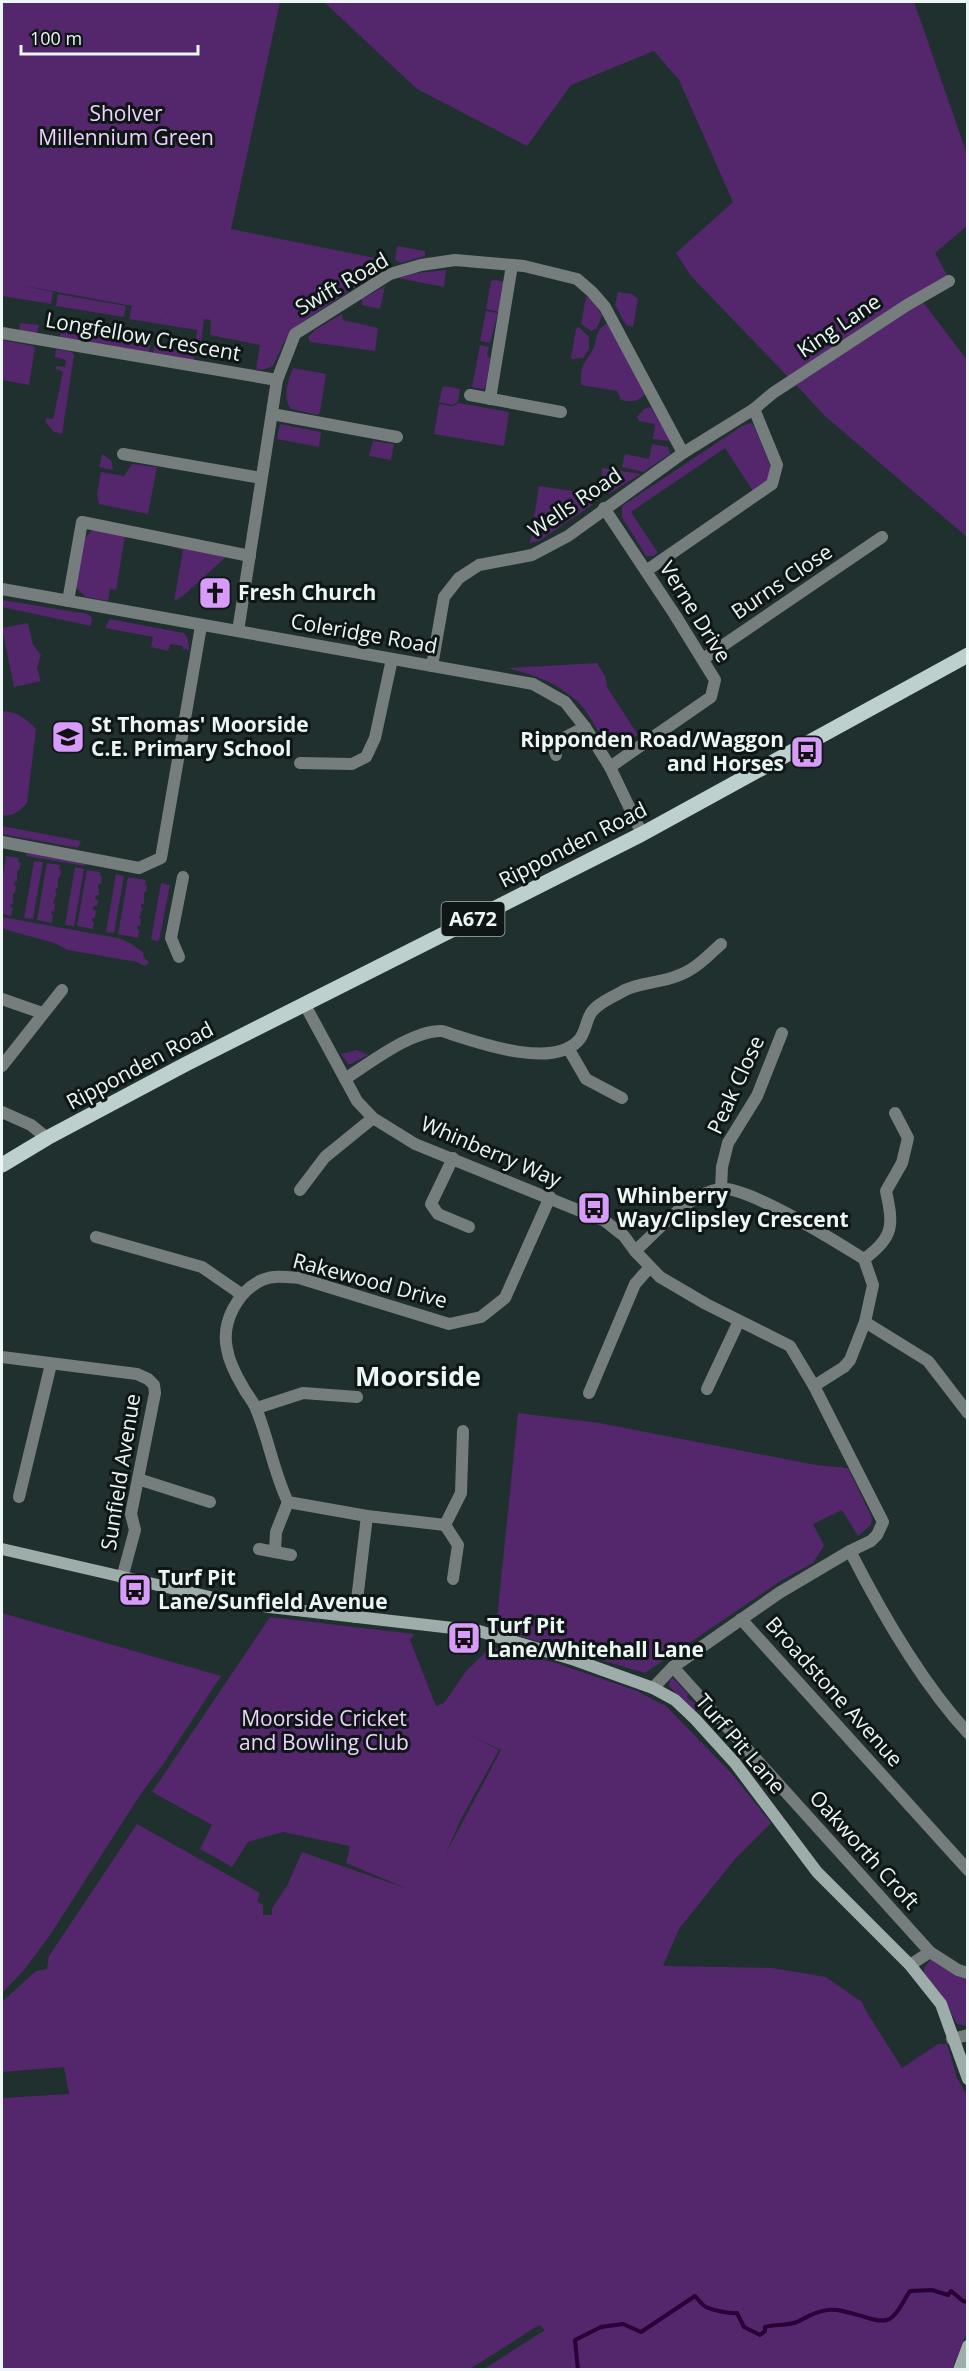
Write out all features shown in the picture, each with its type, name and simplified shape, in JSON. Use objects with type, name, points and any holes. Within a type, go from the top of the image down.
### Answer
[{"type":"main road","name":"Ripponden Road","points":[[2,1165],[47,1138],[642,834],[968,655]]},
{"type":"street","name":"Swift Road","points":[[238,631],[278,380],[295,334],[390,274],[421,265],[455,260],[535,268],[577,279],[599,299],[683,453]]},
{"type":"street","points":[[490,399],[512,265]]},
{"type":"street","name":"King Lane","points":[[754,409],[773,393],[900,310],[949,281]]},
{"type":"street","name":"Longfellow Crescent","points":[[2,333],[278,380]]},
{"type":"street","points":[[470,395],[561,412]]},
{"type":"street","points":[[646,571],[772,484],[777,465],[754,409]]},
{"type":"street","name":"Wells Road","points":[[432,666],[444,597],[459,578],[479,564],[532,555],[567,536],[683,453],[754,409]]},
{"type":"street","points":[[272,414],[397,436]]},
{"type":"street","points":[[123,454],[261,478]]},
{"type":"street","name":"Verne Drive","points":[[604,508],[715,680],[711,697],[610,767]]},
{"type":"street","points":[[68,601],[82,522],[250,556]]},
{"type":"street","name":"Burns Close","points":[[703,659],[882,537]]},
{"type":"street","name":"Coleridge Road","points":[[2,590],[533,684],[565,702],[585,726],[610,767],[642,834]]},
{"type":"street","points":[[2,842],[140,868],[161,858],[201,626]]},
{"type":"street","points":[[300,762],[352,764],[366,757],[375,738],[392,659]]},
{"type":"street","points":[[556,755],[552,744],[585,726]]},
{"type":"street","points":[[179,957],[171,938],[183,877]]},
{"type":"street","points":[[345,1079],[379,1057],[430,1030],[442,1031],[513,1052],[541,1054],[568,1048],[577,1043],[585,1033],[591,1012],[607,1000],[644,982],[677,976],[699,965],[721,944]]},
{"type":"street","points":[[2,1066],[62,990]]},
{"type":"street","points":[[2,999],[42,1013]]},
{"type":"street","name":"Whinberry Way","points":[[305,1005],[357,1101],[373,1118],[415,1144],[605,1221],[624,1236],[650,1267],[672,1284],[739,1322],[790,1346],[814,1386],[884,1522],[871,1541],[850,1551]]},
{"type":"street","name":"Peak Close","points":[[721,1189],[722,1167],[728,1143],[756,1096],[782,1033]]},
{"type":"street","points":[[568,1048],[586,1078],[622,1098]]},
{"type":"street","points":[[2,1112],[31,1125],[47,1138]]},
{"type":"street","points":[[864,1258],[876,1251],[890,1228],[892,1216],[886,1191],[902,1163],[908,1138],[896,1113]]},
{"type":"street","points":[[300,1190],[325,1157],[373,1118]]},
{"type":"street","points":[[453,1158],[431,1204],[438,1214],[469,1227]]},
{"type":"street","points":[[635,1251],[690,1203],[721,1189],[749,1196],[811,1226],[864,1258],[873,1285],[865,1322],[850,1360],[844,1367],[814,1386]]},
{"type":"street","name":"Rakewood Drive","points":[[241,1294],[262,1280],[282,1276],[299,1278],[449,1324],[481,1317],[506,1298],[550,1197]]},
{"type":"street","points":[[96,1237],[202,1267],[241,1294],[230,1314],[226,1330],[226,1348],[242,1386],[257,1408],[279,1482],[288,1502],[276,1532],[275,1552]]},
{"type":"street","points":[[589,1393],[635,1284],[650,1267]]},
{"type":"street","points":[[707,1389],[739,1322]]},
{"type":"street","points":[[865,1322],[928,1361],[968,1413]]},
{"type":"street","name":"Sunfield Avenue","points":[[2,1357],[137,1374],[148,1378],[154,1385],[155,1393],[131,1514],[135,1530],[122,1578]]},
{"type":"street","points":[[19,1497],[51,1364]]},
{"type":"street","points":[[257,1408],[303,1393],[357,1397]]},
{"type":"street","points":[[445,1525],[461,1492],[464,1431]]},
{"type":"street","points":[[138,1479],[210,1502]]},
{"type":"street","points":[[288,1502],[367,1516],[445,1525]]},
{"type":"street","points":[[355,1617],[367,1516]]},
{"type":"street","points":[[445,1525],[458,1545],[453,1579]]},
{"type":"street","name":"Turf Pit Lane","points":[[2,1549],[235,1602],[478,1631],[575,1660],[653,1688],[675,1700],[735,1763],[817,1872],[910,1965],[941,2004],[968,2079]]},
{"type":"street","points":[[259,1549],[291,1555]]},
{"type":"street","points":[[653,1688],[673,1667],[741,1618],[850,1551],[880,1610],[952,1716],[968,1733]]},
{"type":"street","name":"Broadstone Avenue","points":[[741,1618],[968,1870]]},
{"type":"street","name":"Oakworth Croft","points":[[673,1667],[930,1952],[962,1971]]},
{"type":"street","points":[[910,1965],[930,1952]]},
{"type":"street","points":[[952,2039],[968,2035]]},
{"type":"street","points":[[959,2370],[968,2346]]},
{"type":"green space","name":"Sholver Millennium Green","points":[[2,2],[280,2],[231,229],[375,258],[374,275],[302,322],[284,342],[273,366],[262,370],[256,369],[260,345],[210,335],[211,320],[204,319],[200,350],[194,349],[197,330],[129,319],[132,306],[170,313],[20,285],[53,292],[51,304],[2,296]]},
{"type":"green space","points":[[324,2],[914,2],[967,154],[967,226],[935,253],[948,277],[790,379],[691,276],[676,253],[733,202],[679,80],[654,51],[571,85],[527,146],[417,89]]},
{"type":"green space","points":[[397,246],[425,251],[425,256],[401,263],[395,260]]},
{"type":"green space","points":[[446,270],[444,287],[398,278],[416,273]]},
{"type":"green space","points":[[491,281],[505,282],[499,312],[486,309]]},
{"type":"green space","points":[[385,286],[380,309],[362,305],[362,299]]},
{"type":"green space","points":[[618,292],[632,294],[638,299],[633,327],[626,325],[615,305]]},
{"type":"green space","points":[[58,294],[126,306],[124,317],[56,306]]},
{"type":"green space","points":[[586,296],[592,299],[602,315],[597,328],[591,331],[581,324]]},
{"type":"green space","points":[[922,301],[967,360],[967,537],[826,417],[796,385]]},
{"type":"green space","points":[[486,311],[498,313],[490,343],[480,341]]},
{"type":"green space","points":[[342,314],[343,320],[378,328],[375,351],[310,342],[308,337],[315,330]]},
{"type":"green space","points":[[20,323],[39,325],[37,333],[19,330]]},
{"type":"green space","points":[[607,323],[647,392],[636,400],[621,400],[617,391],[581,385],[584,364],[593,349],[599,330]]},
{"type":"green space","points":[[579,327],[589,337],[589,349],[583,358],[573,359],[571,358],[576,329]]},
{"type":"green space","points":[[60,329],[82,333],[81,340],[60,338]]},
{"type":"green space","points":[[87,333],[150,345],[149,353],[85,342]]},
{"type":"green space","points":[[2,340],[35,348],[29,385],[2,380]]},
{"type":"green space","points":[[480,345],[489,347],[487,355],[490,359],[486,386],[483,389],[472,387]]},
{"type":"green space","points":[[154,346],[195,354],[194,361],[153,353]]},
{"type":"green space","points":[[56,349],[72,352],[74,355],[62,434],[54,432],[45,421],[46,418],[53,419],[63,372],[56,369],[56,366],[65,367],[66,360],[55,357]]},
{"type":"green space","points":[[293,368],[326,374],[318,415],[291,409],[288,405],[287,389]]},
{"type":"green space","points":[[445,386],[460,389],[458,402],[452,405],[439,402],[442,388]]},
{"type":"green space","points":[[459,403],[509,412],[504,446],[434,434],[439,404],[452,406]]},
{"type":"green space","points":[[651,407],[670,439],[669,441],[653,439],[655,424],[639,421],[637,417],[644,409]]},
{"type":"green space","points":[[751,423],[771,467],[767,481],[753,491],[725,448],[631,512],[658,553],[646,556],[622,517],[622,506],[742,426]]},
{"type":"green space","points":[[280,424],[321,432],[319,447],[277,439]]},
{"type":"green space","points":[[373,441],[394,444],[391,460],[369,456]]},
{"type":"green space","points":[[652,444],[668,447],[670,454],[643,472],[622,467],[625,454],[649,459]]},
{"type":"green space","points":[[102,454],[111,460],[113,470],[99,467]]},
{"type":"green space","points":[[132,464],[157,467],[148,514],[99,504],[97,494],[101,472],[124,476]]},
{"type":"green space","points":[[602,468],[641,474],[608,494],[601,481]]},
{"type":"green space","points":[[539,486],[586,493],[592,500],[592,505],[539,541],[530,543]]},
{"type":"green space","points":[[91,531],[125,536],[116,590],[110,589],[108,601],[86,597],[76,588],[83,541]]},
{"type":"green space","points":[[176,544],[229,554],[183,596],[174,601],[183,550],[172,547]]},
{"type":"green space","points":[[2,600],[88,614],[92,618],[91,626],[2,607]]},
{"type":"green space","points":[[110,619],[184,633],[188,639],[189,650],[183,649],[183,646],[170,644],[168,651],[151,647],[153,637],[105,628]]},
{"type":"green space","points":[[28,623],[33,645],[41,655],[37,668],[41,681],[14,687],[2,628]]},
{"type":"green space","points":[[597,663],[605,676],[607,687],[638,735],[620,746],[613,746],[605,740],[574,698],[537,677],[507,668]]},
{"type":"green space","points":[[2,711],[20,716],[36,729],[27,803],[22,809],[10,815],[2,815]]},
{"type":"green space","points":[[2,826],[81,841],[78,848],[2,834]]},
{"type":"green space","points":[[26,853],[86,863],[85,866],[26,856]]},
{"type":"green space","points":[[6,856],[19,858],[18,862],[21,863],[14,885],[16,886],[15,893],[13,893],[13,904],[10,907],[13,908],[11,916],[2,914],[2,882]]},
{"type":"green space","points":[[34,861],[43,862],[33,919],[24,918]]},
{"type":"green space","points":[[47,863],[60,865],[61,870],[53,903],[55,904],[54,911],[51,914],[53,915],[52,923],[37,920]]},
{"type":"green space","points":[[75,867],[84,869],[74,926],[65,925]]},
{"type":"green space","points":[[87,870],[100,872],[102,877],[101,884],[98,884],[99,895],[96,895],[95,899],[98,900],[97,906],[94,906],[93,910],[96,911],[95,918],[92,918],[93,929],[77,926]]},
{"type":"green space","points":[[116,874],[124,876],[114,933],[106,932]]},
{"type":"green space","points":[[128,877],[146,880],[145,885],[147,885],[146,892],[144,892],[144,904],[141,904],[143,908],[139,918],[141,919],[140,926],[137,926],[138,938],[118,934]]},
{"type":"green space","points":[[161,883],[170,885],[159,941],[151,940]]},
{"type":"green space","points":[[2,917],[118,938],[144,953],[143,956],[149,963],[145,966],[137,962],[68,950],[54,943],[4,929]]},
{"type":"green space","points":[[357,1050],[368,1055],[348,1064],[341,1054]]},
{"type":"green space","points":[[518,1413],[599,1423],[816,1465],[848,1468],[872,1518],[871,1525],[858,1536],[842,1510],[813,1524],[824,1546],[813,1563],[782,1580],[645,1673],[496,1629]]},
{"type":"green space","points":[[2,1613],[221,1676],[164,1763],[142,1792],[50,1935],[25,1969],[2,1993]]},
{"type":"green space","name":"Moorside Cricket and Bowling Club","points":[[270,1617],[414,1634],[410,1640],[436,1706],[444,1703],[466,1671],[491,1647],[556,1663],[637,1691],[666,1706],[732,1774],[771,1823],[735,1859],[679,1929],[663,1966],[772,1968],[826,1977],[862,2002],[902,2068],[938,2044],[947,2044],[957,2078],[968,2097],[967,2332],[952,2369],[484,2369],[545,2330],[539,2325],[470,2369],[2,2369],[2,2098],[69,2094],[64,2067],[2,2072],[2,2002],[36,1971],[47,1969],[49,1956],[137,1824],[260,1893],[257,1901],[263,1905],[263,1915],[272,1915],[272,1908],[287,1886],[302,1852],[408,1889],[346,1863],[350,1846],[283,1832],[248,1842],[232,1867],[200,1849],[212,1825],[152,1792]],"holes":[[[467,1734],[501,1750],[446,1853],[461,1819],[499,1750]]]},
{"type":"green space","points":[[673,1678],[688,1694],[687,1698],[695,1703],[695,1713],[669,1686]]},
{"type":"green space","points":[[931,1959],[967,1975],[967,2026],[957,2024],[942,1995],[924,1974],[924,1968]]},
{"type":"waterway","points":[[578,2370],[575,2340],[601,2327],[623,2324],[641,2332],[695,2296],[709,2308],[737,2313],[744,2327],[760,2335],[765,2331],[765,2327],[797,2322],[828,2310],[843,2311],[874,2320],[887,2320],[897,2312],[910,2291],[932,2290],[948,2295],[951,2291],[963,2301],[968,2302]]},
{"type":"place","name":"Fresh Church","points":[[215,593]]},
{"type":"place","name":"St Thomas' Moorside C.E. Primary School","points":[[68,737]]},
{"type":"place","name":"Ripponden Road/Waggon and Horses","points":[[807,752]]},
{"type":"place","name":"Whinberry Way/Clipsley Crescent","points":[[594,1208]]},
{"type":"place","name":"Turf Pit Lane/Sunfield Avenue","points":[[135,1590]]},
{"type":"place","name":"Turf Pit Lane/Whitehall Lane","points":[[464,1638]]},
{"type":"district","name":"Moorside","points":[[418,1377]]}]
